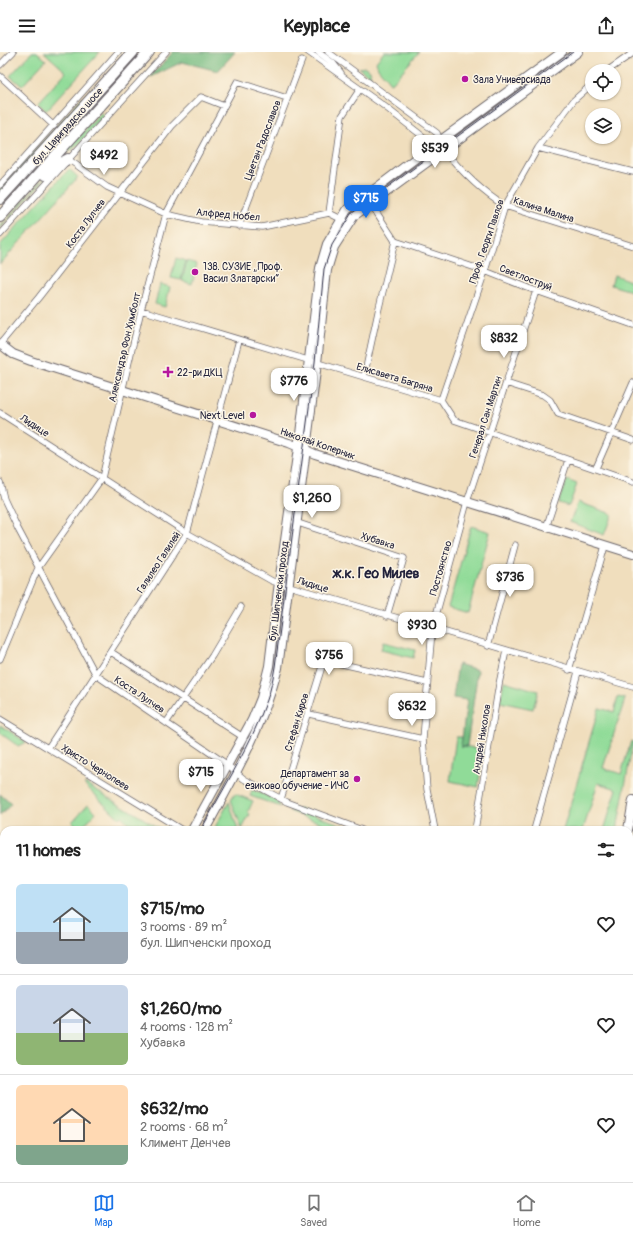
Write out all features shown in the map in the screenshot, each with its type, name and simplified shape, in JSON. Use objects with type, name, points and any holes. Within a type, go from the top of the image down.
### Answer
[{"type":"highway","name":"бул. Цариградско шосе","points":[[0,199],[133,52]]},
{"type":"highway","name":"бул. Цариградско шосе","points":[[0,217],[150,52]]},
{"type":"highway","points":[[14,201],[29,194],[52,168],[68,159]]},
{"type":"main road","name":"бул. Шипченски проход","points":[[194,826],[243,737],[261,698],[269,666],[288,520],[317,363],[327,270],[348,210],[437,142],[562,52]]},
{"type":"main road","name":"бул. Шипченски проход","points":[[207,826],[236,773],[270,700],[278,668],[297,523],[308,360],[320,268],[327,244],[345,221],[354,216],[578,52]]},
{"type":"main road","name":"Николай Коперник","points":[[0,344],[16,356],[546,528],[633,554]]},
{"type":"main road","points":[[629,826],[633,800]]},
{"type":"street","points":[[0,65],[13,52]]},
{"type":"street","name":"бул. Цариградско шосе","points":[[0,185],[54,126],[118,52]]},
{"type":"street","points":[[0,235],[166,52]]},
{"type":"street","points":[[308,52],[429,139],[437,142],[444,150]]},
{"type":"street","points":[[318,52],[333,63],[346,79]]},
{"type":"street","points":[[328,52],[437,133],[437,142]]},
{"type":"street","points":[[617,64],[633,52]]},
{"type":"street","name":"Цветан Радославов","points":[[239,226],[302,60]]},
{"type":"street","points":[[333,63],[352,70]]},
{"type":"street","points":[[0,76],[54,126]]},
{"type":"street","name":"Александър Фон Хумболт","points":[[0,659],[38,568],[102,478],[141,310],[166,214],[237,82],[287,98]]},
{"type":"street","points":[[345,221],[329,213],[342,116],[360,89]]},
{"type":"street","name":"Проф. Георги Павлов","points":[[441,400],[485,271],[505,206],[538,148],[574,100],[585,90]]},
{"type":"street","points":[[378,102],[384,93]]},
{"type":"street","name":"Коста Лулчев","points":[[0,344],[43,292],[172,126],[201,97],[224,106]]},
{"type":"street","points":[[538,148],[633,172]]},
{"type":"street","name":"Калина Малина","points":[[444,150],[464,173],[495,200],[505,206],[633,246]]},
{"type":"street","name":"Алфред Нобел","points":[[68,159],[99,182],[120,193],[166,214],[201,222],[262,227],[329,213]]},
{"type":"street","points":[[364,377],[376,317],[396,241],[366,196]]},
{"type":"street","name":"Светлоструй","points":[[396,241],[485,271],[536,291],[633,325]]},
{"type":"street","name":"Генерал Сан Мартин","points":[[467,502],[536,291]]},
{"type":"street","name":"Елисавета Багряна","points":[[141,310],[441,400],[454,420],[633,482]]},
{"type":"street","name":"Галилео Галилей","points":[[48,748],[187,533],[239,340]]},
{"type":"street","points":[[506,382],[543,395],[550,400],[558,414],[633,440]]},
{"type":"street","points":[[596,468],[633,383]]},
{"type":"street","name":"Лидице","points":[[0,413],[187,533],[249,570],[279,583],[432,630],[633,687]]},
{"type":"street","points":[[546,528],[568,460]]},
{"type":"street","name":"Коста Лулчев","points":[[0,482],[4,499],[38,568],[96,675],[236,773],[281,799],[352,826]]},
{"type":"street","points":[[0,506],[4,499]]},
{"type":"street","name":"Постоянство","points":[[434,826],[428,788],[423,739],[432,630],[467,502]]},
{"type":"street","name":"Хубавка","points":[[288,520],[404,558],[387,616]]},
{"type":"street","points":[[488,646],[515,545]]},
{"type":"street","points":[[569,670],[605,546]]},
{"type":"street","points":[[166,723],[212,656],[241,607]]},
{"type":"street","name":"Андрей Николов","points":[[476,826],[499,684],[506,651]]},
{"type":"street","points":[[111,652],[243,737]]},
{"type":"street","name":"Стефан Киров","points":[[281,799],[309,714],[324,660],[427,683]]},
{"type":"street","points":[[535,826],[578,672]]},
{"type":"street","points":[[309,714],[423,739]]},
{"type":"street","name":"Христо Чернопеев","points":[[0,719],[175,826]]},
{"type":"green space","points":[[32,52],[37,52],[46,60],[22,86],[10,76]]},
{"type":"green space","points":[[44,52],[100,52],[46,111],[38,103],[66,72]]},
{"type":"green space","points":[[173,52],[235,52],[218,71],[182,62],[149,78]]},
{"type":"green space","points":[[384,52],[419,52],[393,82],[390,83],[378,68],[376,62]]},
{"type":"green space","points":[[365,67],[370,70],[371,77],[359,68]]},
{"type":"green space","points":[[82,98],[84,100],[0,193],[0,189]]},
{"type":"green space","points":[[101,113],[104,115],[78,145],[59,159]]},
{"type":"green space","points":[[69,169],[78,177],[0,264],[0,245]]},
{"type":"green space","points":[[50,171],[51,172],[0,229],[0,227]]},
{"type":"green space","points":[[176,258],[186,261],[181,280],[171,278]]},
{"type":"green space","points":[[187,261],[197,264],[192,284],[182,281]]},
{"type":"green space","points":[[614,275],[633,282],[631,291],[611,285]]},
{"type":"green space","points":[[160,284],[170,287],[165,307],[155,304]]},
{"type":"green space","points":[[567,480],[577,484],[569,506],[558,503]]},
{"type":"green space","points":[[578,502],[612,514],[604,535],[570,522]]},
{"type":"green space","points":[[471,526],[490,532],[468,613],[448,607]]},
{"type":"green space","points":[[383,642],[415,650],[413,658],[381,650]]},
{"type":"green space","points":[[458,664],[478,670],[467,746],[461,746],[467,700],[453,698]]},
{"type":"green space","points":[[504,681],[538,691],[533,709],[500,702]]},
{"type":"green space","points":[[618,697],[625,699],[603,768],[621,774],[631,741],[633,742],[618,826],[605,826],[617,789],[598,783],[584,826],[564,826],[599,708],[614,712]]},
{"type":"green space","points":[[0,725],[26,742],[18,746],[0,733]]},
{"type":"green space","points":[[456,737],[462,737],[461,746],[484,749],[478,787],[450,781]]},
{"type":"green space","points":[[85,783],[155,826],[132,826],[121,816],[119,818],[84,784]]},
{"type":"green space","points":[[252,790],[275,799],[281,807],[250,796]]},
{"type":"green space","points":[[0,794],[11,804],[0,816]]},
{"type":"green space","points":[[235,794],[253,801],[248,812],[250,814],[244,826],[241,826],[231,800]]},
{"type":"green space","points":[[229,802],[237,826],[216,826]]},
{"type":"green space","points":[[88,804],[96,812],[84,826],[77,826],[72,822]]},
{"type":"green space","points":[[300,809],[345,826],[329,826],[289,811]]},
{"type":"tram line","points":[[203,826],[237,766],[261,717],[272,684],[315,362],[324,269],[332,245],[351,214],[573,52]]},
{"type":"place","name":"Зала Универсиада","points":[[465,79]]},
{"type":"place","name":"138. СУЗИЕ „Проф. Васил Златарски“","points":[[195,272]]},
{"type":"place","name":"22-ри ДКЦ","points":[[168,372]]},
{"type":"place","name":"Next Level","points":[[253,415]]},
{"type":"place","name":"Департамент за езиково обучение - ИЧС","points":[[357,779]]},
{"type":"district","name":"ж.к. Гео Милев","points":[[376,573]]}]
